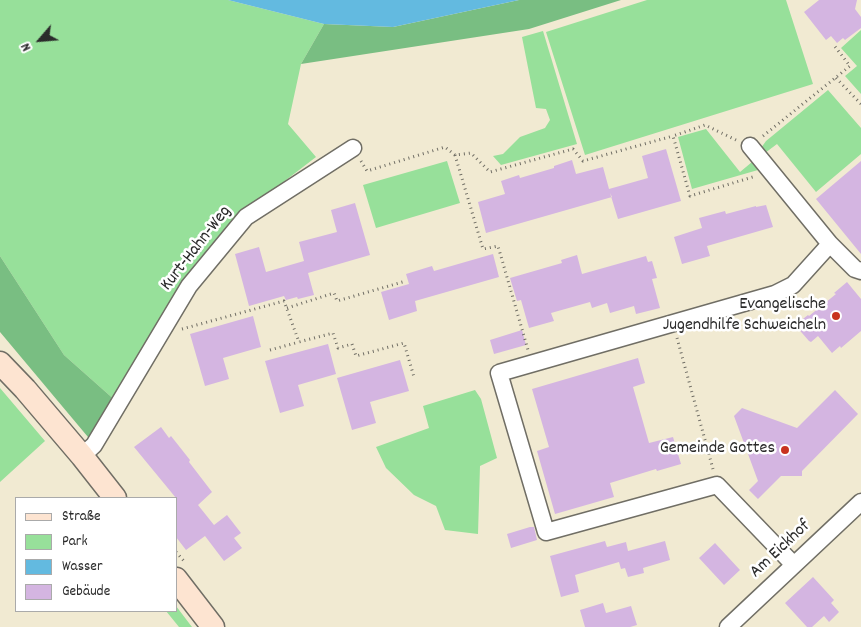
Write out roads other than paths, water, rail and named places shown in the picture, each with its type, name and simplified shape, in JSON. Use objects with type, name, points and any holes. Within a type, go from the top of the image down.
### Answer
[{"type":"street","points":[[750,146],[830,244],[855,269],[861,271]]},
{"type":"street","name":"Kurt-Hahn-Weg","points":[[82,456],[94,445],[189,286],[246,217],[353,148]]},
{"type":"street","points":[[794,564],[717,485],[546,532],[499,372],[775,294],[793,285],[830,244]]},
{"type":"street","points":[[0,363],[25,389],[82,456],[113,497]]},
{"type":"street","name":"Am Eickhof","points":[[728,627],[861,502]]},
{"type":"street","points":[[178,582],[213,627]]},
{"type":"water","points":[[228,0],[519,0],[393,27],[324,24]]},
{"type":"place","name":"Evangelische Jugendhilfe Schweicheln","points":[[836,316]]},
{"type":"place","name":"Gemeinde Gottes","points":[[785,450]]}]
